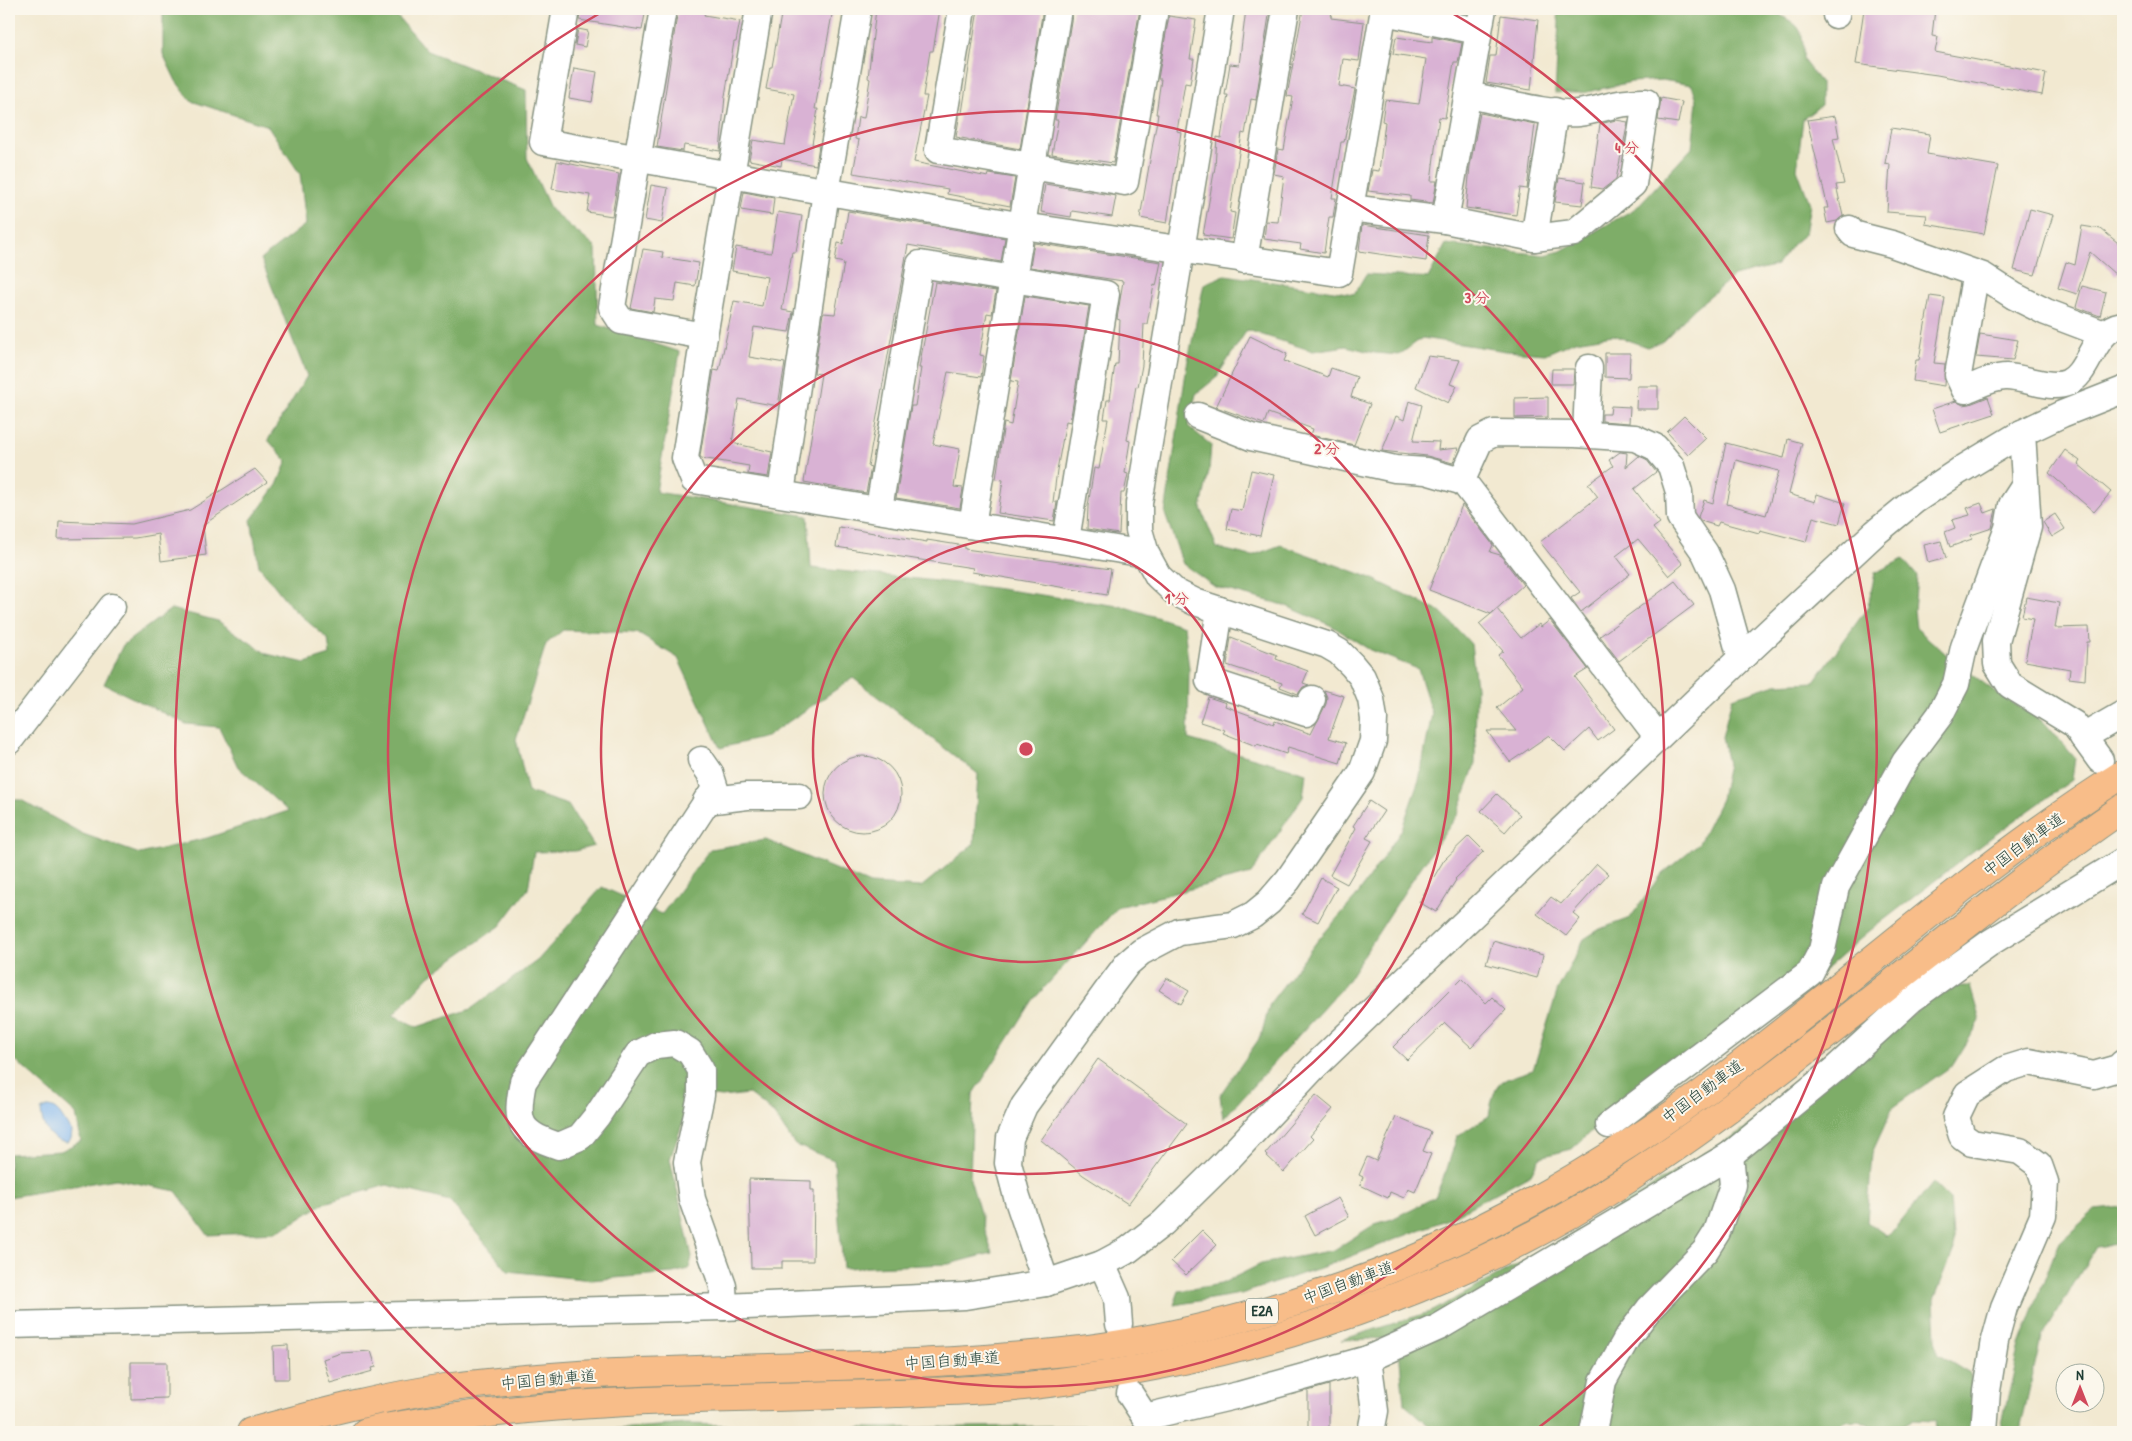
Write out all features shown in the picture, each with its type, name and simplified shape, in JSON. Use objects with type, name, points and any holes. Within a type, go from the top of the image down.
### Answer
[{"type":"highway","name":"中国自動車道","points":[[252,1432],[378,1400],[449,1387],[616,1373],[939,1362],[1137,1342],[1232,1320],[1331,1291],[1422,1255],[1510,1214],[1610,1155],[1721,1080],[2012,850],[2123,774]]},
{"type":"highway","name":"中国自動車道","points":[[366,1432],[456,1417],[536,1407],[617,1402],[938,1392],[1046,1384],[1142,1369],[1236,1350],[1344,1318],[1431,1284],[1516,1244],[1626,1181],[1740,1102],[2029,874],[2123,808]]},
{"type":"street","points":[[566,9],[543,142],[1023,226],[1339,273],[1384,10],[1480,20],[1445,220]]},
{"type":"street","points":[[663,9],[612,307],[621,321],[704,336]]},
{"type":"street","points":[[759,9],[684,458],[694,480],[879,508],[1146,554]]},
{"type":"street","points":[[781,493],[826,192],[858,9]]},
{"type":"street","points":[[962,9],[938,150],[1125,182],[1155,9]]},
{"type":"street","points":[[972,525],[1058,9]]},
{"type":"street","points":[[1046,1283],[1017,1197],[1008,1163],[1010,1138],[1024,1106],[1127,964],[1141,952],[1179,932],[1233,924],[1253,915],[1269,902],[1288,880],[1362,772],[1373,741],[1374,719],[1371,698],[1362,677],[1339,652],[1309,639],[1195,602],[1175,592],[1158,576],[1146,554],[1139,530],[1139,503],[1221,9]]},
{"type":"street","points":[[1244,260],[1286,9]]},
{"type":"street","points":[[1350,208],[1445,220],[1534,238],[1574,233],[1632,184],[1646,102],[1626,101],[1577,113],[1555,111],[1468,95]]},
{"type":"street","points":[[1534,238],[1555,111]]},
{"type":"street","points":[[1849,229],[1853,234],[1892,244],[1978,275],[2042,310],[2118,326],[2076,376],[2067,383],[2051,384],[2003,377],[1966,390],[1958,375],[1974,283],[1978,275]]},
{"type":"street","points":[[879,508],[920,264],[1106,294],[1066,540]]},
{"type":"street","points":[[1586,434],[1589,368]]},
{"type":"street","points":[[9,1325],[724,1306],[965,1296],[1046,1283],[1102,1264],[1128,1250],[1163,1222],[1223,1164],[1312,1069],[1658,737],[1875,533],[1914,501],[2022,433],[2062,414],[2123,390]]},
{"type":"street","points":[[1198,416],[1250,437],[1395,469],[1426,471],[1464,482]]},
{"type":"street","points":[[1658,737],[1462,480],[1480,440],[1494,433],[1586,434],[1635,438],[1655,447],[1671,466],[1679,492],[1680,517],[1705,553],[1722,590],[1741,658]]},
{"type":"street","points":[[2022,433],[2028,527],[1996,641],[1997,664],[2010,685],[2074,724],[2100,760]]},
{"type":"street","points":[[1609,1125],[1810,973],[1822,950],[1836,886],[1905,762],[1940,715],[1956,684],[1964,647],[2008,528],[2012,506],[2025,484]]},
{"type":"street","points":[[9,741],[112,607]]},
{"type":"street","points":[[1220,610],[1209,681],[1306,713],[1312,698]]},
{"type":"street","points":[[2083,737],[2123,714]]},
{"type":"street","points":[[701,760],[715,789],[523,1082],[518,1109],[523,1127],[539,1140],[559,1146],[580,1137],[597,1116],[638,1054],[656,1044],[675,1043],[690,1052],[701,1070],[701,1096],[687,1162],[692,1199],[723,1286],[724,1306]]},
{"type":"street","points":[[706,801],[747,796],[799,796]]},
{"type":"street","points":[[1130,1394],[1150,1424],[1239,1395],[1368,1359],[1440,1327],[1730,1155],[1834,1070],[1912,999],[1992,942],[2123,862]]},
{"type":"street","points":[[1984,1432],[1987,1391],[1995,1340],[2004,1307],[2043,1216],[2045,1182],[2038,1165],[2020,1151],[1972,1143],[1962,1136],[1956,1117],[1967,1094],[2006,1069],[2030,1062],[2094,1075],[2118,1068],[2123,1063]]},
{"type":"street","points":[[1593,1432],[1603,1381],[1627,1338],[1649,1309],[1705,1250],[1716,1232],[1733,1185],[1730,1155]]},
{"type":"street","points":[[1102,1264],[1117,1298],[1119,1324]]},
{"type":"street","points":[[1368,1359],[1375,1411],[1371,1432]]},
{"type":"green space","points":[[163,9],[391,9],[427,51],[526,90],[527,158],[551,210],[596,248],[598,325],[680,352],[656,492],[808,516],[811,568],[965,584],[1125,607],[1184,626],[1189,669],[1188,739],[1306,773],[1303,797],[1251,874],[1118,907],[1033,1000],[973,1095],[970,1179],[992,1253],[949,1264],[843,1268],[834,1160],[795,1145],[773,1113],[749,1094],[722,1097],[706,1095],[685,1116],[670,1159],[692,1257],[689,1269],[673,1273],[591,1280],[508,1271],[450,1201],[387,1185],[324,1203],[275,1232],[208,1235],[176,1191],[116,1179],[9,1197],[9,1154],[61,1151],[81,1141],[76,1114],[9,1055],[9,800],[21,800],[83,834],[140,854],[207,838],[288,811],[238,767],[219,727],[186,724],[104,684],[123,645],[171,609],[218,621],[267,654],[305,663],[330,655],[328,639],[292,608],[259,566],[251,520],[277,485],[287,461],[268,440],[307,376],[261,259],[306,224],[300,174],[268,126],[191,101],[176,81],[163,54]],"holes":[[[563,630],[637,633],[678,658],[720,748],[766,737],[853,678],[978,774],[974,844],[921,887],[870,884],[766,840],[710,849],[662,914],[602,887],[538,960],[471,1009],[417,1027],[393,1015],[429,976],[500,926],[528,889],[534,852],[575,851],[594,846],[568,805],[528,792],[516,739],[546,644]]]},
{"type":"green space","points":[[1556,9],[1770,9],[1798,27],[1801,32],[1803,60],[1821,83],[1821,105],[1803,119],[1797,169],[1810,204],[1805,234],[1793,244],[1777,265],[1734,276],[1694,309],[1663,341],[1647,347],[1613,335],[1575,341],[1545,354],[1506,351],[1422,338],[1399,355],[1375,353],[1346,346],[1313,351],[1247,330],[1216,378],[1196,394],[1188,426],[1211,445],[1209,471],[1201,508],[1217,548],[1251,556],[1281,545],[1369,577],[1441,612],[1471,644],[1476,687],[1475,764],[1458,814],[1412,880],[1346,983],[1223,1119],[1220,1095],[1261,1036],[1270,1003],[1318,940],[1356,897],[1401,831],[1419,780],[1432,714],[1418,669],[1370,650],[1332,626],[1284,605],[1215,587],[1183,564],[1165,514],[1187,365],[1204,284],[1225,275],[1354,294],[1366,274],[1428,278],[1446,244],[1545,255],[1561,251],[1636,208],[1692,148],[1697,101],[1692,85],[1662,80],[1631,82],[1583,93],[1555,93],[1559,22]]},
{"type":"green space","points":[[1903,559],[1917,576],[1914,611],[1916,628],[1953,660],[1997,693],[2044,722],[2075,758],[2072,780],[1989,839],[1867,933],[1786,1004],[1619,1105],[1572,1149],[1540,1157],[1531,1174],[1448,1219],[1326,1266],[1241,1294],[1174,1305],[1179,1291],[1221,1284],[1261,1264],[1334,1250],[1375,1224],[1392,1219],[1435,1197],[1447,1169],[1457,1136],[1489,1116],[1494,1095],[1500,1083],[1533,1070],[1558,989],[1584,939],[1600,929],[1630,918],[1662,874],[1699,843],[1721,799],[1728,764],[1722,737],[1732,698],[1776,684],[1814,682],[1868,607],[1875,573]]},
{"type":"green space","points":[[1947,986],[1970,986],[1980,1021],[1953,1065],[1893,1107],[1872,1153],[1867,1222],[1886,1235],[1896,1228],[1933,1182],[1950,1199],[1954,1249],[1934,1300],[1937,1354],[1970,1374],[1975,1401],[1970,1432],[1936,1432],[1935,1421],[1912,1420],[1892,1432],[1883,1432],[1860,1420],[1844,1421],[1833,1432],[1436,1432],[1404,1404],[1398,1338],[1341,1340],[1433,1311],[1570,1236],[1746,1128],[1913,1014]]},
{"type":"green space","points":[[2123,1207],[2123,1243],[2096,1247],[2041,1338],[2021,1426],[2022,1432],[2002,1432],[2002,1423],[2020,1345],[2058,1244],[2095,1210]]},
{"type":"green space","points":[[686,1424],[873,1428],[1136,1425],[1140,1432],[574,1432]]},
{"type":"water","points":[[47,1107],[55,1109],[72,1131],[71,1139],[67,1142],[55,1139],[45,1127],[41,1110]]},
{"type":"building","points":[[581,9],[646,9],[642,30],[579,20]]},
{"type":"building","points":[[678,9],[705,12],[704,15],[740,21],[736,42],[734,42],[725,96],[720,151],[684,145],[683,151],[657,147]]},
{"type":"building","points":[[782,9],[833,9],[815,109],[818,109],[812,144],[819,145],[816,165],[782,159],[781,166],[749,160],[753,140],[785,145],[794,94],[766,89],[770,67],[772,67]]},
{"type":"building","points":[[876,9],[940,9],[933,51],[930,51],[923,96],[927,96],[914,162],[988,177],[989,174],[1015,178],[1010,206],[947,194],[948,189],[853,173],[859,140],[855,139],[858,117],[864,118],[870,79],[868,78]]},
{"type":"building","points":[[978,9],[1043,9],[1020,149],[956,137],[960,113],[962,113]]},
{"type":"building","points":[[1073,9],[1140,9],[1113,163],[1052,154],[1058,120],[1055,120]]},
{"type":"building","points":[[1246,9],[1270,9],[1256,100],[1251,99],[1245,134],[1242,133],[1230,212],[1235,213],[1231,239],[1203,235],[1215,167],[1217,137],[1221,138],[1228,95],[1225,95],[1230,64],[1239,65]]},
{"type":"building","points":[[1303,9],[1332,9],[1331,18],[1364,22],[1359,61],[1343,59],[1339,86],[1355,89],[1344,142],[1341,142],[1332,198],[1336,198],[1333,217],[1329,217],[1324,253],[1300,249],[1301,244],[1264,239],[1266,221],[1278,222],[1284,176],[1274,174],[1278,149],[1284,150],[1293,97],[1287,96]]},
{"type":"building","points":[[1864,9],[1935,9],[1932,36],[1938,37],[1935,52],[2046,73],[2042,95],[1937,75],[1856,64]]},
{"type":"building","points":[[1501,15],[1538,20],[1531,90],[1486,83],[1490,56],[1496,56]]},
{"type":"building","points":[[1169,16],[1196,20],[1190,59],[1194,59],[1190,84],[1185,83],[1177,131],[1181,132],[1167,223],[1140,218],[1158,114],[1156,114],[1161,79],[1158,79]]},
{"type":"building","points":[[578,29],[588,31],[585,47],[575,45]]},
{"type":"building","points":[[1396,37],[1432,42],[1432,37],[1462,43],[1458,62],[1454,62],[1445,118],[1439,117],[1431,181],[1437,181],[1433,203],[1410,200],[1410,196],[1368,191],[1372,170],[1379,171],[1385,122],[1382,121],[1385,100],[1419,104],[1426,59],[1393,54]]},
{"type":"building","points":[[574,68],[597,72],[592,102],[569,98]]},
{"type":"building","points":[[1661,98],[1682,102],[1678,123],[1658,120]]},
{"type":"building","points":[[1480,113],[1535,124],[1527,189],[1520,188],[1516,215],[1466,208],[1470,166]]},
{"type":"building","points":[[1835,116],[1839,137],[1833,138],[1844,184],[1836,185],[1843,216],[1837,221],[1827,223],[1824,208],[1828,208],[1807,120]]},
{"type":"building","points":[[1616,120],[1628,122],[1616,179],[1603,189],[1591,187],[1600,124]]},
{"type":"building","points":[[1891,128],[1930,134],[1927,154],[1998,166],[1984,234],[1925,224],[1927,215],[1887,212],[1890,164],[1885,163]]},
{"type":"building","points":[[557,161],[619,174],[612,216],[587,212],[590,195],[552,189]]},
{"type":"building","points":[[1559,178],[1585,182],[1582,205],[1555,202]]},
{"type":"building","points":[[1045,184],[1116,196],[1112,217],[1072,211],[1071,217],[1041,212]]},
{"type":"building","points":[[651,185],[668,188],[662,223],[645,220]]},
{"type":"building","points":[[744,192],[774,198],[772,215],[741,210]]},
{"type":"building","points":[[2030,209],[2053,215],[2035,275],[2014,270]]},
{"type":"building","points":[[848,211],[1005,238],[1001,262],[908,245],[868,466],[871,467],[866,493],[804,482],[821,374],[814,373],[823,313],[835,314],[844,263],[835,261],[838,243],[843,244]]},
{"type":"building","points":[[778,212],[802,216],[796,252],[792,252],[782,310],[793,312],[789,332],[754,327],[749,357],[785,363],[778,406],[739,399],[732,443],[772,452],[768,477],[748,474],[749,466],[701,458],[700,456],[714,370],[719,371],[734,301],[762,306],[767,277],[732,271],[736,247],[771,253]]},
{"type":"building","points":[[1362,225],[1429,235],[1426,261],[1359,251]]},
{"type":"building","points":[[2082,226],[2101,229],[2123,247],[2123,267],[2116,275],[2090,252],[2077,294],[2058,288],[2066,262],[2075,265]]},
{"type":"building","points":[[1034,243],[1161,262],[1156,286],[1154,285],[1147,324],[1144,324],[1142,365],[1138,387],[1136,386],[1127,440],[1130,441],[1125,473],[1128,474],[1124,493],[1121,493],[1119,534],[1087,529],[1088,506],[1094,468],[1099,469],[1108,419],[1104,419],[1107,400],[1110,400],[1115,364],[1118,364],[1120,320],[1117,319],[1123,281],[1030,267]]},
{"type":"building","points":[[643,249],[663,252],[662,257],[699,263],[695,286],[677,283],[674,301],[655,299],[653,312],[631,308]]},
{"type":"building","points":[[935,282],[996,291],[992,314],[987,313],[980,355],[984,356],[981,377],[948,372],[933,444],[960,449],[954,487],[963,488],[960,508],[896,498],[911,406],[915,406],[921,368],[919,368]]},
{"type":"building","points":[[2082,286],[2106,292],[2100,316],[2076,307]]},
{"type":"building","points":[[1025,296],[1089,306],[1070,422],[1066,421],[1057,470],[1053,502],[1057,502],[1054,521],[998,513],[1003,480],[996,479],[1004,423],[1011,425],[1018,382],[1011,381]]},
{"type":"building","points":[[1930,296],[1945,298],[1934,363],[1945,364],[1944,386],[1913,381],[1916,360],[1919,360]]},
{"type":"building","points":[[1980,334],[2018,340],[2013,360],[1976,357]]},
{"type":"building","points":[[1250,336],[1287,354],[1284,361],[1328,377],[1331,368],[1357,377],[1351,397],[1370,404],[1354,445],[1311,435],[1313,429],[1268,413],[1264,424],[1216,407]]},
{"type":"building","points":[[1605,353],[1630,353],[1629,378],[1605,377]]},
{"type":"building","points":[[1428,356],[1460,360],[1450,384],[1457,386],[1448,403],[1416,387]]},
{"type":"building","points":[[1552,369],[1574,369],[1573,384],[1551,384]]},
{"type":"building","points":[[1637,386],[1658,386],[1658,409],[1636,409]]},
{"type":"building","points":[[1548,397],[1548,417],[1515,418],[1515,398]]},
{"type":"building","points":[[1988,397],[1994,414],[1940,432],[1932,409],[1956,401],[1963,405],[1970,404]]},
{"type":"building","points":[[1409,401],[1422,405],[1413,441],[1439,442],[1438,450],[1458,448],[1453,463],[1427,456],[1382,451],[1396,416],[1404,420]]},
{"type":"building","points":[[1611,406],[1630,407],[1629,423],[1602,421],[1602,414],[1610,414]]},
{"type":"building","points":[[1684,416],[1706,438],[1688,455],[1667,432]]},
{"type":"building","points":[[1788,439],[1802,443],[1789,494],[1815,502],[1817,494],[1845,503],[1839,524],[1813,517],[1806,542],[1760,530],[1759,533],[1719,522],[1717,526],[1701,521],[1698,517],[1704,500],[1713,503],[1726,443],[1784,458]],"holes":[[[1736,460],[1779,471],[1766,515],[1727,504]]]},
{"type":"building","points":[[2065,450],[2080,461],[2078,464],[2111,492],[2094,512],[2049,473]]},
{"type":"building","points":[[1620,452],[1627,453],[1626,467],[1639,456],[1646,459],[1656,472],[1634,489],[1660,523],[1653,528],[1683,564],[1669,576],[1638,539],[1616,556],[1630,574],[1581,612],[1571,598],[1580,592],[1540,542],[1598,497],[1588,484],[1613,466],[1609,460]]},
{"type":"building","points":[[255,469],[267,482],[203,525],[206,555],[161,561],[158,534],[135,538],[58,539],[59,521],[132,524],[190,510]]},
{"type":"building","points":[[1251,470],[1274,475],[1260,536],[1227,529],[1231,509],[1242,511]]},
{"type":"building","points":[[1981,503],[1985,513],[1996,509],[1992,528],[1971,535],[1972,539],[1950,547],[1945,532],[1955,528],[1952,520],[1970,515],[1967,508]]},
{"type":"building","points":[[1462,505],[1493,545],[1490,552],[1500,555],[1523,585],[1491,614],[1429,590]]},
{"type":"building","points":[[2055,514],[2065,529],[2052,537],[2043,522]]},
{"type":"building","points":[[839,527],[927,542],[927,540],[965,546],[965,549],[1111,569],[1107,595],[972,572],[973,568],[836,547]]},
{"type":"building","points":[[1941,541],[1946,558],[1928,563],[1924,545]]},
{"type":"building","points":[[1675,581],[1694,605],[1619,661],[1600,636]]},
{"type":"building","points":[[2026,597],[2059,603],[2055,628],[2089,627],[2090,642],[2087,642],[2085,680],[2069,678],[2070,669],[2025,661],[2033,619],[2022,617]]},
{"type":"building","points":[[1497,609],[1521,638],[1539,624],[1541,627],[1550,620],[1588,669],[1575,677],[1614,729],[1598,741],[1589,729],[1565,751],[1549,735],[1510,762],[1487,731],[1516,731],[1497,708],[1523,687],[1498,655],[1503,651],[1479,624]]},
{"type":"building","points":[[1231,637],[1277,655],[1276,659],[1308,671],[1303,683],[1309,685],[1303,687],[1298,694],[1280,687],[1282,683],[1227,665]]},
{"type":"building","points":[[1324,690],[1344,696],[1329,738],[1346,743],[1340,763],[1288,747],[1286,754],[1257,744],[1256,746],[1223,733],[1225,730],[1200,722],[1208,697],[1226,703],[1225,706],[1274,724],[1275,721],[1311,734],[1326,704],[1327,697]]},
{"type":"building","points":[[871,756],[884,762],[895,773],[901,786],[899,809],[884,826],[871,832],[855,832],[842,826],[827,809],[825,786],[831,773],[848,758]]},
{"type":"building","points":[[1497,794],[1520,815],[1505,832],[1481,811]]},
{"type":"building","points":[[1369,801],[1384,811],[1366,838],[1372,841],[1347,884],[1330,875],[1356,828],[1353,826]]},
{"type":"building","points":[[1469,836],[1484,851],[1455,879],[1436,912],[1419,902],[1444,860]]},
{"type":"building","points":[[1597,864],[1608,874],[1573,913],[1580,919],[1566,936],[1537,914],[1551,897],[1561,904]]},
{"type":"building","points":[[1321,878],[1337,887],[1318,922],[1302,914]]},
{"type":"building","points":[[1493,941],[1543,955],[1537,978],[1486,964]]},
{"type":"building","points":[[1167,978],[1189,991],[1181,1004],[1159,990]]},
{"type":"building","points":[[1462,978],[1486,1003],[1492,997],[1506,1010],[1471,1047],[1445,1023],[1407,1060],[1393,1047]]},
{"type":"building","points":[[1098,1059],[1187,1124],[1128,1204],[1083,1175],[1041,1140]]},
{"type":"building","points":[[1316,1095],[1333,1109],[1310,1136],[1313,1139],[1284,1172],[1265,1154]]},
{"type":"building","points":[[1396,1117],[1431,1132],[1423,1151],[1431,1154],[1415,1192],[1408,1189],[1404,1198],[1390,1192],[1388,1198],[1360,1185],[1363,1177],[1359,1175],[1367,1157],[1376,1161]]},
{"type":"building","points":[[749,1179],[811,1181],[811,1190],[814,1190],[813,1261],[782,1261],[782,1268],[751,1268]]},
{"type":"building","points":[[1338,1198],[1349,1217],[1315,1235],[1305,1216]]},
{"type":"building","points":[[1202,1230],[1217,1245],[1186,1275],[1171,1261]]},
{"type":"building","points":[[288,1345],[289,1379],[274,1379],[273,1346]]},
{"type":"building","points":[[371,1351],[376,1367],[372,1368],[373,1371],[330,1383],[323,1359],[341,1353]]},
{"type":"building","points":[[131,1362],[167,1362],[167,1398],[131,1399]]},
{"type":"building","points":[[1329,1385],[1329,1432],[1308,1432],[1308,1391]]}]
